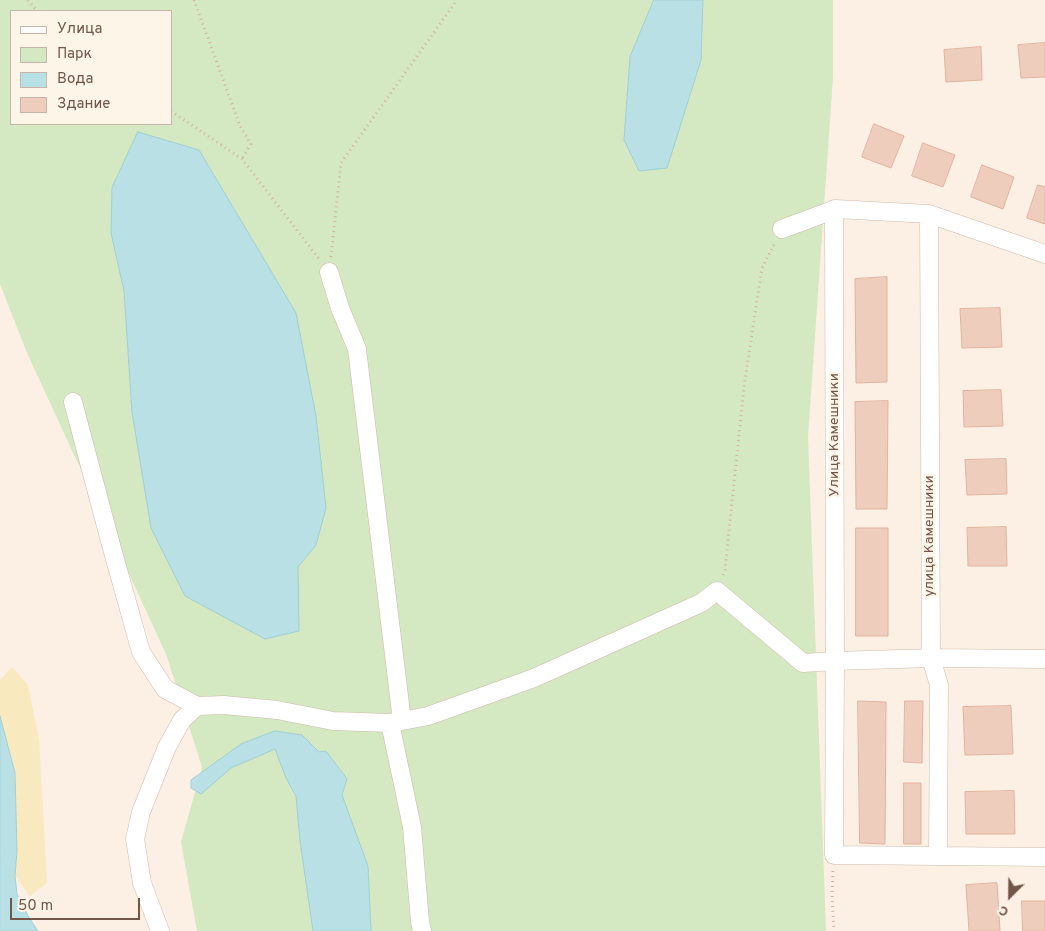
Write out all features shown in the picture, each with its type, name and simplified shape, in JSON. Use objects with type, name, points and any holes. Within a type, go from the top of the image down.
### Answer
[{"type":"street","points":[[782,229],[834,209],[929,214],[1045,254]]},
{"type":"street","name":"Улица Камешники","points":[[834,209],[834,855]]},
{"type":"street","name":"улица Камешники","points":[[929,214],[930,658],[939,685],[938,856]]},
{"type":"street","points":[[329,272],[340,308],[357,349],[396,722],[412,827],[422,931]]},
{"type":"street","points":[[73,402],[141,652],[165,689],[196,706],[224,705],[277,710],[333,721],[396,722],[428,716],[534,678],[701,604],[717,591],[803,663],[930,658],[1045,659]]},
{"type":"street","points":[[160,931],[142,883],[135,839],[141,812],[167,747],[182,720],[196,706]]},
{"type":"street","points":[[834,855],[1045,857]]},
{"type":"path","points":[[28,0],[36,10]]},
{"type":"path","points":[[194,0],[240,126],[251,144],[242,159]]},
{"type":"path","points":[[329,272],[341,163],[458,0]]},
{"type":"path","points":[[172,112],[242,159],[329,272]]},
{"type":"path","points":[[717,591],[724,570],[744,387],[762,268],[782,229]]},
{"type":"path","points":[[834,855],[832,895],[834,931]]},
{"type":"green space","points":[[0,0],[833,0],[833,77],[808,437],[826,931],[197,931],[181,842],[202,767],[166,654],[27,353],[0,284]]},
{"type":"sand","points":[[12,667],[28,685],[39,739],[47,883],[30,896],[15,876],[17,851],[15,773],[0,716],[0,680]]},
{"type":"water","points":[[654,0],[703,0],[701,60],[667,168],[639,171],[624,140],[630,57]]},
{"type":"water","points":[[138,132],[199,150],[296,313],[316,416],[326,508],[316,545],[298,567],[299,631],[265,639],[185,596],[151,528],[132,412],[124,291],[111,233],[112,188]]},
{"type":"water","points":[[0,716],[15,773],[17,851],[15,876],[17,894],[38,931],[0,931]]},
{"type":"water","points":[[275,731],[302,735],[319,752],[326,751],[347,779],[342,795],[368,866],[371,931],[313,931],[300,841],[296,796],[286,778],[275,749],[231,768],[201,794],[191,788],[191,780],[241,744]]},
{"type":"building","points":[[1045,43],[1045,77],[1021,78],[1018,45]]},
{"type":"building","points":[[981,47],[982,80],[946,82],[944,50]]},
{"type":"building","points":[[874,124],[904,136],[891,168],[862,157]]},
{"type":"building","points":[[923,143],[955,155],[943,187],[912,176]]},
{"type":"building","points":[[982,165],[1014,177],[1003,209],[971,197]]},
{"type":"building","points":[[1038,185],[1045,187],[1045,224],[1027,218]]},
{"type":"building","points":[[887,277],[887,382],[856,383],[855,279]]},
{"type":"building","points":[[1000,308],[1002,347],[962,348],[960,309]]},
{"type":"building","points":[[1001,390],[1003,426],[964,427],[963,391]]},
{"type":"building","points":[[888,401],[887,509],[856,509],[855,402]]},
{"type":"building","points":[[1006,459],[1007,494],[967,495],[965,460]]},
{"type":"building","points":[[1006,527],[1007,566],[968,566],[967,528]]},
{"type":"building","points":[[856,528],[888,528],[888,636],[856,636]]},
{"type":"building","points":[[858,701],[886,702],[885,844],[860,843]]},
{"type":"building","points":[[905,701],[923,701],[922,763],[904,762]]},
{"type":"building","points":[[1011,706],[1013,754],[965,755],[963,707]]},
{"type":"building","points":[[904,783],[921,783],[921,844],[904,844]]},
{"type":"building","points":[[1014,791],[1015,834],[966,834],[965,792]]},
{"type":"building","points":[[997,883],[1000,931],[969,931],[966,885]]},
{"type":"building","points":[[1022,901],[1045,901],[1045,931],[1023,931]]}]
